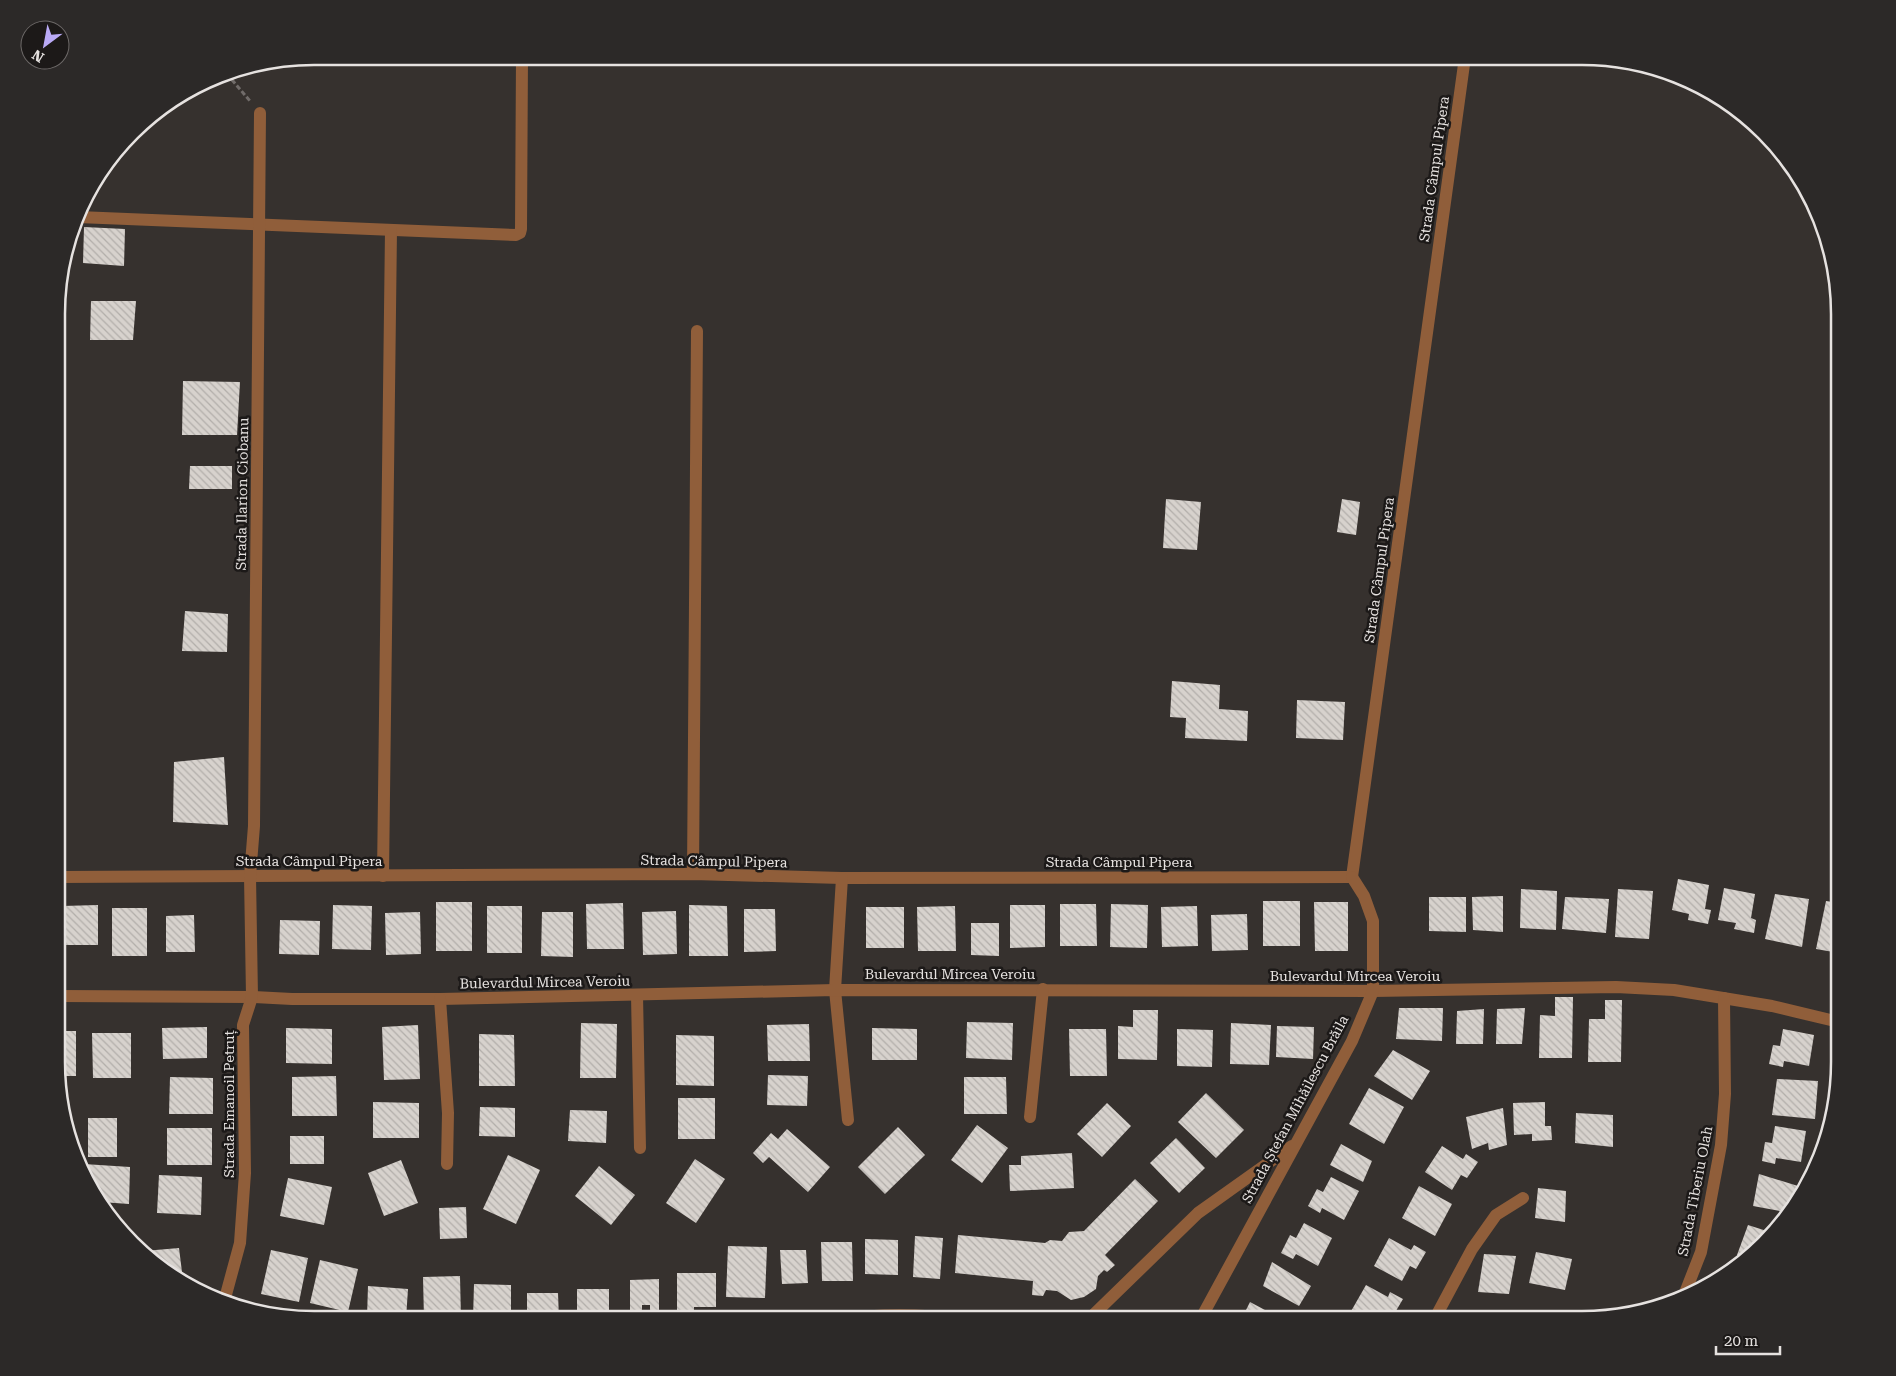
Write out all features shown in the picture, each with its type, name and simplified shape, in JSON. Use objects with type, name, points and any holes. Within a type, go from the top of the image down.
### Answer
[{"type":"street","points":[[85,217],[516,235],[520,233],[522,65]]},
{"type":"street","name":"Strada Câmpul Pipera","points":[[65,877],[693,874],[842,878],[1352,877],[1464,65]]},
{"type":"street","name":"Strada Ilarion Ciobanu","points":[[250,876],[254,826],[260,113]]},
{"type":"street","points":[[383,876],[391,230]]},
{"type":"street","points":[[693,874],[697,331]]},
{"type":"street","name":"Strada Emanoil Petruț","points":[[226,1295],[240,1243],[245,1173],[243,1025],[252,996],[250,876]]},
{"type":"street","name":"Strada Ștefan Mihăilescu Brăila","points":[[1205,1311],[1352,1041],[1373,991],[1373,921],[1364,896],[1352,877]]},
{"type":"street","points":[[842,878],[835,990],[848,1120]]},
{"type":"street","name":"Bulevardul Mircea Veroiu","points":[[65,996],[252,996],[292,1000],[440,999],[835,990],[1373,991],[1616,987],[1674,990],[1772,1006],[1831,1020]]},
{"type":"street","points":[[1030,1117],[1044,989]]},
{"type":"street","points":[[637,995],[640,1148]]},
{"type":"street","name":"Strada Tiberiu Olah","points":[[1687,1287],[1701,1252],[1721,1145],[1725,1094],[1724,998]]},
{"type":"street","points":[[440,999],[448,1113],[447,1164]]},
{"type":"street","points":[[1097,1311],[1198,1212],[1296,1143]]},
{"type":"street","points":[[1439,1311],[1472,1249],[1496,1215],[1523,1198]]},
{"type":"path","points":[[231,79],[260,113]]},
{"type":"building","points":[[84,227],[125,229],[124,266],[83,263]]},
{"type":"building","points":[[91,301],[136,301],[133,340],[90,340]]},
{"type":"building","points":[[183,381],[240,382],[237,435],[182,435]]},
{"type":"building","points":[[190,466],[232,466],[232,489],[189,489]]},
{"type":"building","points":[[1166,499],[1201,502],[1197,550],[1163,548]]},
{"type":"building","points":[[1342,499],[1360,502],[1356,535],[1337,532]]},
{"type":"building","points":[[185,611],[228,614],[227,652],[182,651]]},
{"type":"building","points":[[1172,681],[1220,685],[1219,709],[1248,711],[1247,741],[1185,738],[1186,718],[1170,717]]},
{"type":"building","points":[[1297,700],[1345,702],[1343,740],[1296,738]]},
{"type":"building","points":[[224,757],[228,825],[173,822],[174,762]]},
{"type":"building","points":[[1678,879],[1709,885],[1705,909],[1711,910],[1708,924],[1688,920],[1689,914],[1672,910]]},
{"type":"building","points":[[1724,888],[1755,894],[1751,918],[1756,920],[1754,933],[1734,929],[1736,923],[1718,920]]},
{"type":"building","points":[[1521,889],[1557,891],[1556,930],[1520,928]]},
{"type":"building","points":[[1618,889],[1653,891],[1649,939],[1615,937]]},
{"type":"building","points":[[1775,894],[1809,899],[1802,947],[1765,939]]},
{"type":"building","points":[[1503,896],[1503,932],[1473,930],[1472,897]]},
{"type":"building","points":[[1429,897],[1466,897],[1466,932],[1429,931]]},
{"type":"building","points":[[1565,897],[1609,899],[1606,933],[1562,929]]},
{"type":"building","points":[[1263,901],[1300,901],[1300,946],[1263,946]]},
{"type":"building","points":[[1826,901],[1831,902],[1831,952],[1816,949]]},
{"type":"building","points":[[436,902],[472,902],[472,951],[436,951]]},
{"type":"building","points":[[1314,902],[1348,902],[1348,951],[1315,951]]},
{"type":"building","points":[[623,903],[624,949],[587,949],[586,904]]},
{"type":"building","points":[[1060,904],[1096,904],[1097,946],[1060,946]]},
{"type":"building","points":[[1111,904],[1148,905],[1147,948],[1110,947]]},
{"type":"building","points":[[98,905],[98,945],[65,945],[65,906]]},
{"type":"building","points":[[333,905],[372,906],[371,950],[332,949]]},
{"type":"building","points":[[689,905],[727,906],[728,956],[689,956]]},
{"type":"building","points":[[1010,905],[1045,905],[1045,947],[1010,948]]},
{"type":"building","points":[[487,906],[522,906],[522,953],[487,953]]},
{"type":"building","points":[[955,906],[956,951],[918,951],[917,907]]},
{"type":"building","points":[[1197,906],[1198,946],[1162,947],[1161,907]]},
{"type":"building","points":[[866,907],[904,907],[904,948],[866,948]]},
{"type":"building","points":[[112,908],[147,908],[147,956],[112,956]]},
{"type":"building","points":[[744,909],[775,909],[776,951],[744,952]]},
{"type":"building","points":[[676,911],[677,954],[643,955],[642,912]]},
{"type":"building","points":[[420,912],[421,954],[386,955],[385,913]]},
{"type":"building","points":[[542,912],[573,912],[573,957],[541,956]]},
{"type":"building","points":[[1247,914],[1248,950],[1212,951],[1211,915]]},
{"type":"building","points":[[194,915],[195,952],[166,952],[166,916]]},
{"type":"building","points":[[280,920],[320,921],[319,955],[279,954]]},
{"type":"building","points":[[971,923],[999,923],[999,956],[971,955]]},
{"type":"building","points":[[1555,997],[1573,997],[1572,1058],[1539,1058],[1540,1015],[1555,1016]]},
{"type":"building","points":[[1605,1000],[1622,1000],[1621,1062],[1588,1062],[1589,1019],[1605,1019]]},
{"type":"building","points":[[1399,1008],[1443,1008],[1442,1041],[1396,1039]]},
{"type":"building","points":[[1525,1008],[1522,1044],[1496,1044],[1497,1009]]},
{"type":"building","points":[[1484,1009],[1483,1044],[1456,1044],[1457,1011]]},
{"type":"building","points":[[1133,1010],[1158,1010],[1157,1060],[1118,1059],[1118,1026],[1133,1027]]},
{"type":"building","points":[[967,1022],[1013,1023],[1012,1060],[966,1058]]},
{"type":"building","points":[[581,1023],[617,1024],[616,1078],[580,1078]]},
{"type":"building","points":[[1231,1023],[1271,1025],[1269,1065],[1230,1064]]},
{"type":"building","points":[[809,1024],[810,1061],[768,1061],[767,1025]]},
{"type":"building","points":[[418,1025],[420,1079],[384,1080],[382,1027]]},
{"type":"building","points":[[1277,1026],[1314,1027],[1313,1059],[1276,1057]]},
{"type":"building","points":[[207,1027],[207,1058],[163,1059],[162,1028]]},
{"type":"building","points":[[286,1028],[332,1029],[332,1064],[286,1063]]},
{"type":"building","points":[[872,1028],[917,1029],[917,1060],[872,1060]]},
{"type":"building","points":[[1069,1029],[1106,1029],[1107,1076],[1070,1076]]},
{"type":"building","points":[[1177,1029],[1213,1030],[1212,1067],[1177,1066]]},
{"type":"building","points":[[1783,1029],[1814,1035],[1809,1066],[1784,1061],[1783,1067],[1769,1064],[1773,1045],[1780,1046]]},
{"type":"building","points":[[65,1031],[76,1031],[76,1076],[66,1076]]},
{"type":"building","points":[[92,1033],[131,1033],[131,1078],[93,1078]]},
{"type":"building","points":[[479,1034],[514,1035],[515,1086],[479,1086]]},
{"type":"building","points":[[676,1035],[714,1036],[714,1086],[676,1085]]},
{"type":"building","points":[[1393,1050],[1430,1071],[1412,1100],[1374,1076]]},
{"type":"building","points":[[768,1075],[808,1076],[807,1106],[767,1105]]},
{"type":"building","points":[[336,1076],[337,1116],[292,1116],[292,1077]]},
{"type":"building","points":[[170,1077],[213,1078],[213,1114],[169,1114]]},
{"type":"building","points":[[964,1077],[1006,1077],[1007,1114],[964,1114]]},
{"type":"building","points":[[1777,1079],[1818,1081],[1815,1119],[1772,1115]]},
{"type":"building","points":[[1369,1088],[1404,1107],[1384,1144],[1349,1124]]},
{"type":"building","points":[[1206,1093],[1244,1130],[1216,1158],[1178,1122]]},
{"type":"building","points":[[678,1098],[715,1098],[715,1139],[678,1139]]},
{"type":"building","points":[[373,1102],[419,1103],[419,1138],[373,1138]]},
{"type":"building","points":[[1545,1102],[1545,1126],[1551,1126],[1552,1140],[1532,1141],[1532,1134],[1514,1135],[1513,1103]]},
{"type":"building","points":[[1107,1103],[1131,1126],[1102,1157],[1077,1134]]},
{"type":"building","points":[[480,1107],[515,1108],[515,1137],[479,1136]]},
{"type":"building","points":[[1503,1108],[1507,1145],[1489,1150],[1488,1143],[1472,1149],[1466,1117]]},
{"type":"building","points":[[570,1110],[607,1111],[606,1143],[568,1141]]},
{"type":"building","points":[[1576,1113],[1613,1115],[1613,1147],[1575,1143]]},
{"type":"building","points":[[88,1118],[117,1118],[117,1157],[88,1157]]},
{"type":"building","points":[[977,1125],[1008,1148],[982,1183],[951,1160]]},
{"type":"building","points":[[1775,1126],[1806,1131],[1801,1162],[1776,1158],[1775,1164],[1762,1161],[1765,1142],[1772,1143]]},
{"type":"building","points":[[898,1127],[925,1155],[885,1194],[858,1167]]},
{"type":"building","points":[[167,1128],[212,1128],[212,1165],[167,1165]]},
{"type":"building","points":[[787,1129],[830,1167],[808,1192],[769,1157],[763,1163],[753,1153],[771,1133],[778,1139]]},
{"type":"building","points":[[290,1136],[324,1136],[324,1164],[290,1164]]},
{"type":"building","points":[[1176,1138],[1205,1168],[1179,1193],[1150,1163]]},
{"type":"building","points":[[1341,1144],[1372,1161],[1363,1182],[1330,1165]]},
{"type":"building","points":[[1442,1146],[1463,1159],[1466,1154],[1478,1162],[1467,1178],[1461,1175],[1452,1190],[1425,1172]]},
{"type":"building","points":[[1072,1153],[1074,1188],[1010,1191],[1009,1165],[1021,1165],[1021,1156]]},
{"type":"building","points":[[508,1155],[540,1170],[516,1224],[483,1209]]},
{"type":"building","points":[[695,1159],[725,1179],[696,1223],[666,1203]]},
{"type":"building","points":[[401,1160],[418,1203],[384,1216],[368,1173]]},
{"type":"building","points":[[87,1164],[130,1167],[129,1204],[109,1203]]},
{"type":"building","points":[[599,1166],[635,1195],[611,1225],[575,1196]]},
{"type":"building","points":[[1759,1174],[1798,1186],[1782,1211],[1753,1206]]},
{"type":"building","points":[[159,1175],[202,1177],[201,1215],[157,1213]]},
{"type":"building","points":[[1331,1177],[1359,1191],[1344,1220],[1322,1208],[1320,1213],[1308,1206],[1317,1189],[1323,1192]]},
{"type":"building","points":[[288,1178],[332,1187],[324,1225],[280,1216]]},
{"type":"building","points":[[1135,1179],[1158,1201],[1105,1255],[1115,1265],[1107,1272],[1104,1270],[1098,1276],[1096,1289],[1084,1297],[1071,1300],[1057,1291],[1046,1290],[1043,1296],[1032,1295],[1033,1281],[955,1273],[958,1235],[1045,1243],[1050,1240],[1062,1241],[1069,1232],[1084,1231]]},
{"type":"building","points":[[1419,1186],[1452,1204],[1435,1236],[1402,1218]]},
{"type":"building","points":[[1538,1188],[1566,1191],[1565,1222],[1535,1218]]},
{"type":"building","points":[[466,1207],[467,1238],[440,1239],[439,1208]]},
{"type":"building","points":[[1304,1223],[1332,1238],[1318,1266],[1296,1254],[1293,1259],[1281,1253],[1290,1235],[1296,1238]]},
{"type":"building","points":[[1748,1225],[1765,1230],[1739,1256],[1737,1255]]},
{"type":"building","points":[[915,1236],[943,1238],[940,1279],[913,1277]]},
{"type":"building","points":[[1389,1238],[1411,1250],[1414,1245],[1426,1252],[1416,1269],[1410,1266],[1402,1281],[1374,1266]]},
{"type":"building","points":[[865,1239],[898,1240],[898,1275],[865,1274]]},
{"type":"building","points":[[821,1242],[852,1242],[853,1281],[822,1281]]},
{"type":"building","points":[[728,1246],[767,1247],[765,1298],[726,1297]]},
{"type":"building","points":[[179,1248],[182,1273],[162,1260],[151,1250]]},
{"type":"building","points":[[271,1250],[308,1258],[299,1302],[261,1294]]},
{"type":"building","points":[[780,1250],[806,1250],[808,1283],[782,1284]]},
{"type":"building","points":[[1536,1252],[1572,1259],[1565,1290],[1529,1283]]},
{"type":"building","points":[[1484,1254],[1516,1256],[1509,1294],[1478,1292]]},
{"type":"building","points":[[320,1260],[358,1269],[348,1311],[310,1303]]},
{"type":"building","points":[[1272,1262],[1311,1286],[1299,1306],[1263,1286]]},
{"type":"building","points":[[677,1273],[716,1273],[716,1307],[694,1307],[694,1311],[677,1311]]},
{"type":"building","points":[[460,1276],[461,1311],[424,1311],[423,1277]]},
{"type":"building","points":[[659,1279],[659,1311],[650,1311],[650,1305],[642,1305],[642,1311],[630,1311],[630,1280]]},
{"type":"building","points":[[474,1284],[511,1285],[511,1311],[473,1311]]},
{"type":"building","points":[[1366,1285],[1388,1297],[1390,1292],[1403,1299],[1396,1311],[1351,1311]]},
{"type":"building","points":[[368,1286],[408,1289],[407,1311],[367,1311]]},
{"type":"building","points":[[577,1289],[609,1289],[609,1311],[577,1311]]},
{"type":"building","points":[[527,1293],[558,1293],[559,1311],[527,1311]]},
{"type":"building","points":[[1250,1302],[1267,1311],[1246,1311]]}]
